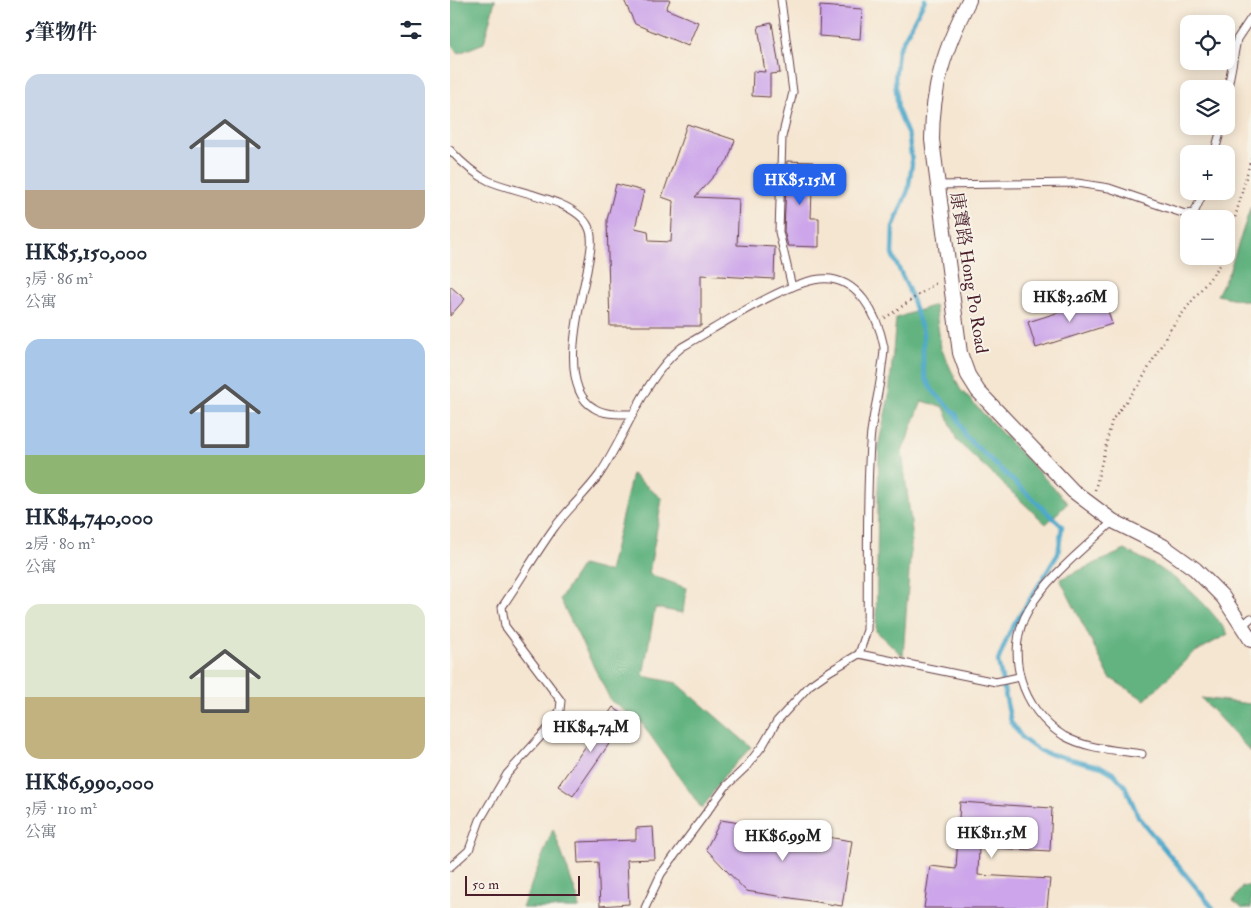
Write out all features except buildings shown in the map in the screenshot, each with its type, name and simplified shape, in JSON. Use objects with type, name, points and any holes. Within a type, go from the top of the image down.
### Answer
[{"type":"street","name":"康寶路 Hong Po Road","points":[[969,0],[945,52],[936,86],[932,140],[960,353],[968,375],[991,408],[1073,491],[1114,521],[1163,546],[1195,569],[1247,622],[1251,640]]},
{"type":"lane","points":[[781,0],[793,92],[782,137],[780,232],[792,287]]},
{"type":"lane","points":[[1229,80],[1237,38],[1251,18]]},
{"type":"lane","points":[[450,150],[461,162],[488,180],[552,201],[575,213],[588,226],[591,245],[575,334],[574,379],[582,395],[592,407],[604,413],[631,414]]},
{"type":"lane","points":[[937,185],[1076,183],[1109,188],[1184,214],[1194,213],[1200,200]]},
{"type":"lane","points":[[450,867],[469,850],[480,820],[507,774],[553,723],[560,710],[560,702],[505,626],[502,607],[554,529],[598,476],[615,449],[631,414],[672,355],[682,347],[792,287],[821,279],[840,281],[849,285],[862,296],[872,312],[884,348],[880,395],[870,442],[867,630],[859,654]]},
{"type":"lane","points":[[1114,521],[1067,564],[1028,610],[1017,642],[1020,677],[1029,700],[1044,720],[1064,736],[1087,745],[1142,754]]},
{"type":"lane","points":[[645,908],[661,874],[726,786],[746,767],[763,745],[777,721],[810,685],[830,670],[859,654],[996,682],[1020,677]]},
{"type":"path","points":[[1235,218],[1251,159]]},
{"type":"path","points":[[1091,506],[1112,420],[1140,383],[1171,328],[1220,265]]},
{"type":"path","points":[[882,320],[926,289]]},
{"type":"green space","points":[[450,0],[495,0],[484,43],[459,53],[450,43]]},
{"type":"green space","points":[[1251,206],[1251,302],[1217,295],[1231,265],[1235,265],[1235,254]]},
{"type":"green space","points":[[935,305],[941,348],[960,389],[1068,503],[1046,524],[957,441],[944,407],[922,401],[902,452],[912,531],[903,656],[876,631],[879,443],[889,396],[896,318]]},
{"type":"green space","points":[[632,474],[662,499],[649,574],[686,588],[683,613],[655,608],[643,676],[677,683],[751,747],[723,777],[702,809],[641,722],[611,701],[560,599],[582,565],[609,572]]},
{"type":"green space","points":[[1125,550],[1157,567],[1183,584],[1206,606],[1228,634],[1192,654],[1145,700],[1110,678],[1060,579]]},
{"type":"green space","points":[[1201,698],[1251,704],[1251,752]]},
{"type":"green space","points":[[553,829],[579,902],[579,908],[522,908]]},
{"type":"green space","points":[[1251,885],[1251,908],[1242,908],[1233,901],[1242,887]]},
{"type":"waterway","points":[[925,0],[898,50],[895,80],[898,110],[909,138],[912,164],[908,190],[893,227],[892,254],[908,288],[923,332],[923,366],[926,379],[933,391],[956,414],[965,436],[1062,526],[1058,554],[1009,633],[998,661],[1011,722],[1023,739],[1039,751],[1102,767],[1114,774],[1125,786],[1139,818],[1213,908]]}]
